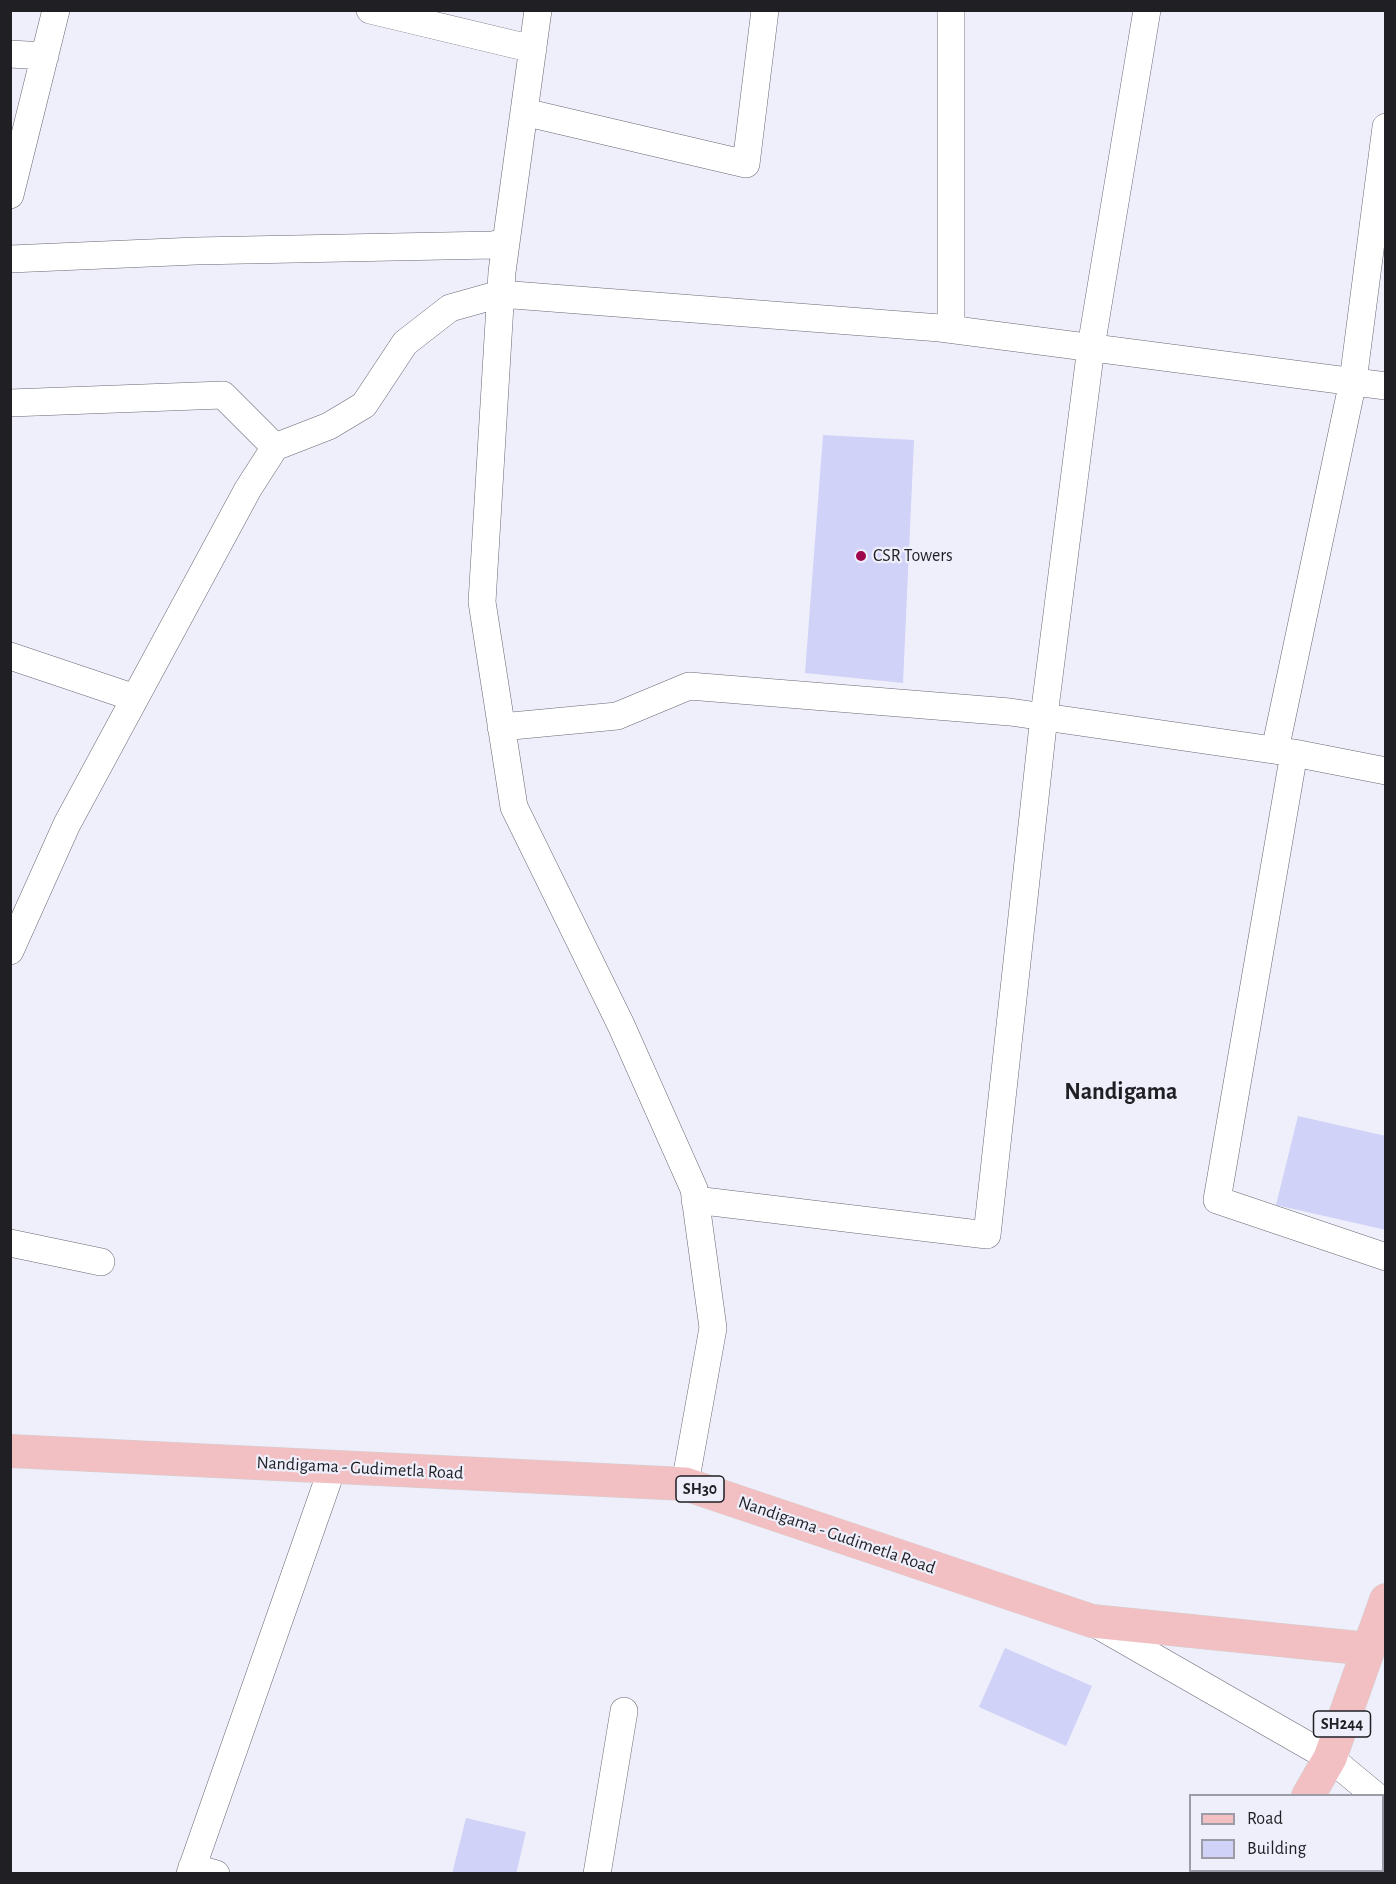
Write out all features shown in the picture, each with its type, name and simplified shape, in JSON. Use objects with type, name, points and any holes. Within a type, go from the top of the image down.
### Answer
[{"type":"main road","name":"Nandigama - Gudimetla Road","points":[[10,1451],[685,1484],[1092,1621],[1369,1649]]},
{"type":"main road","name":"SH244","points":[[1309,1794],[1330,1758],[1386,1600]]},
{"type":"street","points":[[10,195],[56,10]]},
{"type":"street","points":[[370,10],[533,49]]},
{"type":"street","points":[[538,10],[500,294],[482,603],[514,807],[621,1026],[694,1189],[713,1328],[685,1484]]},
{"type":"street","points":[[524,112],[746,164],[765,10]]},
{"type":"street","points":[[951,10],[951,329]]},
{"type":"street","points":[[695,1200],[987,1235],[1044,716],[1091,347],[1147,10]]},
{"type":"street","points":[[10,54],[45,56]]},
{"type":"street","points":[[1386,127],[1353,381],[1285,752],[1216,1200],[1386,1257]]},
{"type":"street","points":[[10,259],[196,251],[493,245],[506,242]]},
{"type":"street","points":[[10,951],[67,824],[248,489],[275,447],[329,426],[364,405],[405,343],[450,308],[500,294],[951,329],[1386,386]]},
{"type":"street","points":[[10,403],[223,395],[275,447]]},
{"type":"street","points":[[10,656],[135,698]]},
{"type":"street","points":[[501,727],[617,716],[689,686],[1044,716],[1285,752],[1386,771]]},
{"type":"street","points":[[10,1242],[101,1262]]},
{"type":"street","points":[[200,1872],[333,1467]]},
{"type":"street","points":[[1092,1621],[1330,1758],[1374,1794]]},
{"type":"street","points":[[597,1874],[624,1711]]},
{"type":"building","name":"CSR Towers","points":[[823,435],[914,440],[903,683],[805,673]]},
{"type":"building","points":[[1298,1116],[1386,1136],[1386,1230],[1276,1205]]},
{"type":"building","points":[[1005,1648],[1092,1686],[1066,1746],[979,1707]]},
{"type":"building","points":[[466,1818],[526,1832],[516,1874],[452,1874]]},
{"type":"place","name":"CSR Towers","points":[[861,556]]},
{"type":"district","name":"Nandigama","points":[[1121,1092]]}]
